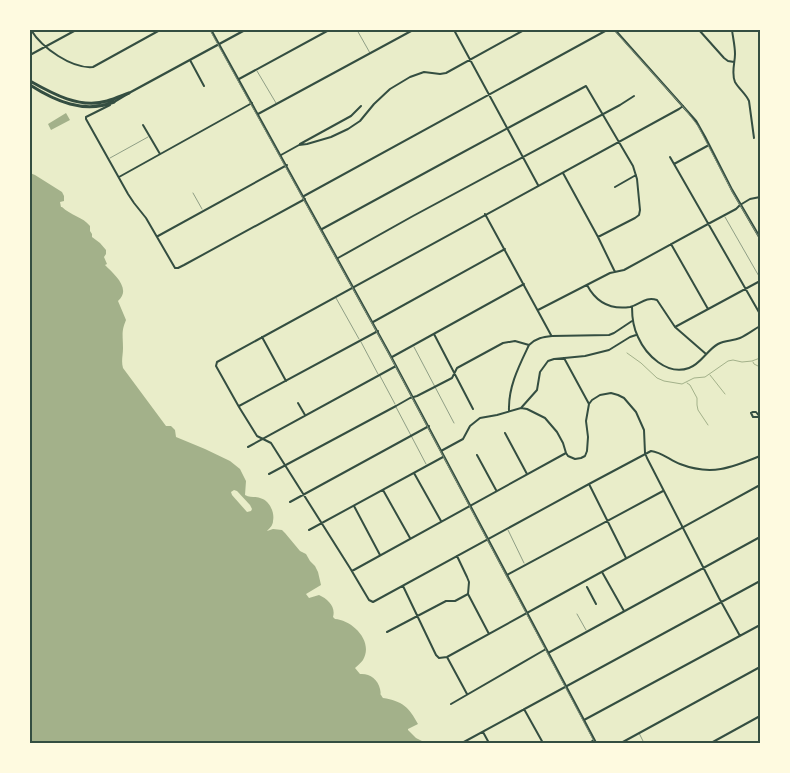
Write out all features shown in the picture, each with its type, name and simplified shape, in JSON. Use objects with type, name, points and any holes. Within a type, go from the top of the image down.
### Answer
[{"type":"highway","points":[[30,81],[56,95],[77,102],[107,101],[129,93]]},
{"type":"highway","points":[[30,85],[43,93],[83,107],[99,107],[114,102]]},
{"type":"main road","points":[[211,30],[378,331],[595,742]]},
{"type":"main road","points":[[114,102],[245,30]]},
{"type":"main road","points":[[615,30],[696,121],[760,238]]},
{"type":"street","points":[[31,30],[46,47],[65,60],[87,67],[92,67],[160,30]]},
{"type":"street","points":[[30,55],[76,30]]},
{"type":"street","points":[[239,79],[329,30]]},
{"type":"street","points":[[258,114],[412,30]]},
{"type":"street","points":[[454,30],[538,185]]},
{"type":"street","points":[[299,145],[323,139],[348,129],[360,121],[390,89],[410,77],[424,72],[440,74],[446,72],[524,30]]},
{"type":"street","points":[[114,102],[86,117],[86,119],[134,203],[158,236],[175,268],[181,267],[607,30]]},
{"type":"street","points":[[700,30],[724,58],[734,62]]},
{"type":"street","points":[[732,30],[735,51],[734,80],[749,101],[754,138]]},
{"type":"street","points":[[190,60],[204,86]]},
{"type":"street","points":[[322,229],[586,86],[632,166],[636,176],[640,210],[639,215],[598,237]]},
{"type":"street","points":[[338,258],[634,96]]},
{"type":"street","points":[[119,176],[252,104]]},
{"type":"street","points":[[281,154],[351,116],[361,106]]},
{"type":"street","points":[[683,106],[216,364],[238,407],[257,436],[271,443],[369,600],[373,602],[645,453],[656,452],[688,467],[709,470],[729,468],[760,456]]},
{"type":"street","points":[[143,125],[160,154]]},
{"type":"street","points":[[674,164],[709,145]]},
{"type":"street","points":[[670,157],[760,314]]},
{"type":"street","points":[[158,236],[287,165]]},
{"type":"street","points":[[563,173],[615,272]]},
{"type":"street","points":[[615,187],[636,176]]},
{"type":"street","points":[[538,310],[586,284],[610,273],[624,270],[724,215],[740,204],[760,197]]},
{"type":"street","points":[[485,214],[552,336]]},
{"type":"street","points":[[671,244],[708,309]]},
{"type":"street","points":[[373,322],[505,249]]},
{"type":"street","points":[[675,327],[760,279]]},
{"type":"street","points":[[392,357],[524,284]]},
{"type":"street","points":[[586,284],[597,299],[604,304],[615,307],[632,307],[647,299],[657,300],[675,327],[706,354]]},
{"type":"street","points":[[632,307],[632,321],[637,335],[649,354],[655,360],[677,370],[691,368],[719,343],[740,338],[760,326]]},
{"type":"street","points":[[509,411],[512,385],[517,372],[529,345],[537,339],[552,336],[609,335],[632,321]]},
{"type":"street","points":[[238,407],[378,331]]},
{"type":"street","points":[[434,334],[473,408]]},
{"type":"street","points":[[520,408],[537,390],[540,372],[546,363],[554,359],[585,356],[609,350],[630,337],[637,335]]},
{"type":"street","points":[[262,338],[286,381]]},
{"type":"street","points":[[269,474],[452,378],[457,368],[506,342],[515,341],[529,345]]},
{"type":"street","points":[[564,358],[589,404]]},
{"type":"street","points":[[248,447],[396,366]]},
{"type":"street","points":[[441,451],[464,439],[470,426],[480,418],[520,408],[541,415],[549,422],[560,437],[566,453],[572,458],[578,459],[584,457],[587,452],[586,421],[589,404],[605,393],[618,395],[628,402],[636,412],[643,428],[645,453],[703,568],[740,636]]},
{"type":"street","points":[[298,403],[305,415]]},
{"type":"street","points":[[290,502],[428,426]]},
{"type":"street","points":[[505,432],[527,474]]},
{"type":"street","points":[[352,570],[566,453]]},
{"type":"street","points":[[477,455],[497,491]]},
{"type":"street","points":[[309,530],[444,456]]},
{"type":"street","points":[[414,474],[441,521]]},
{"type":"street","points":[[589,484],[626,558]]},
{"type":"street","points":[[402,586],[436,655],[439,658],[447,658],[760,485]]},
{"type":"street","points":[[383,490],[410,538]]},
{"type":"street","points":[[507,575],[664,491]]},
{"type":"street","points":[[354,506],[380,555]]},
{"type":"street","points":[[451,704],[760,537]]},
{"type":"street","points":[[456,556],[469,582],[468,594],[489,634]]},
{"type":"street","points":[[602,571],[624,611]]},
{"type":"street","points":[[462,743],[760,581]]},
{"type":"street","points":[[587,587],[596,604]]},
{"type":"street","points":[[387,632],[446,601],[455,601],[468,594]]},
{"type":"street","points":[[584,720],[760,625]]},
{"type":"street","points":[[447,658],[467,694]]},
{"type":"street","points":[[621,743],[760,667]]},
{"type":"street","points":[[524,709],[543,743]]},
{"type":"street","points":[[711,743],[760,716]]},
{"type":"street","points":[[483,731],[489,743]]},
{"type":"street","points":[[589,743],[595,742]]},
{"type":"lane","points":[[357,30],[370,54]]},
{"type":"lane","points":[[256,70],[277,104]]},
{"type":"lane","points":[[108,159],[150,136]]},
{"type":"lane","points":[[193,193],[203,211]]},
{"type":"lane","points":[[724,215],[760,279]]},
{"type":"lane","points":[[336,297],[427,466]]},
{"type":"lane","points":[[413,346],[454,423]]},
{"type":"lane","points":[[507,529],[525,565]]},
{"type":"lane","points":[[577,614],[586,632]]},
{"type":"lane","points":[[640,734],[644,743]]},
{"type":"shaded area","points":[[66,113],[70,120],[51,130],[48,124]]},
{"type":"shaded area","points":[[30,173],[62,192],[64,201],[60,202],[61,207],[87,223],[90,226],[92,237],[106,250],[104,257],[107,264],[105,265],[120,282],[123,292],[118,301],[126,320],[123,328],[123,368],[166,426],[171,426],[175,430],[176,437],[230,461],[240,469],[246,481],[245,495],[258,497],[269,504],[272,510],[273,522],[267,531],[273,529],[282,530],[300,551],[306,554],[318,572],[321,585],[306,594],[309,598],[319,595],[325,599],[332,607],[335,619],[348,623],[360,633],[366,646],[366,653],[363,660],[355,668],[360,674],[373,677],[379,685],[380,694],[383,698],[400,703],[408,709],[418,724],[408,730],[416,738],[426,743],[30,743]]},
{"type":"pier","points":[[234,490],[250,505],[251,511],[247,512],[232,495],[231,492]]},
{"type":"waterway","points":[[627,353],[657,378],[682,384],[694,378],[705,377],[728,361],[742,362],[760,358]]},
{"type":"waterway","points":[[753,362],[760,367]]},
{"type":"waterway","points":[[710,375],[725,394]]},
{"type":"waterway","points":[[687,383],[697,398],[698,410],[708,425]]},
{"type":"tram line","points":[[210,30],[389,354],[595,743]]},
{"type":"tram line","points":[[614,30],[698,126],[733,193],[760,239]]}]
